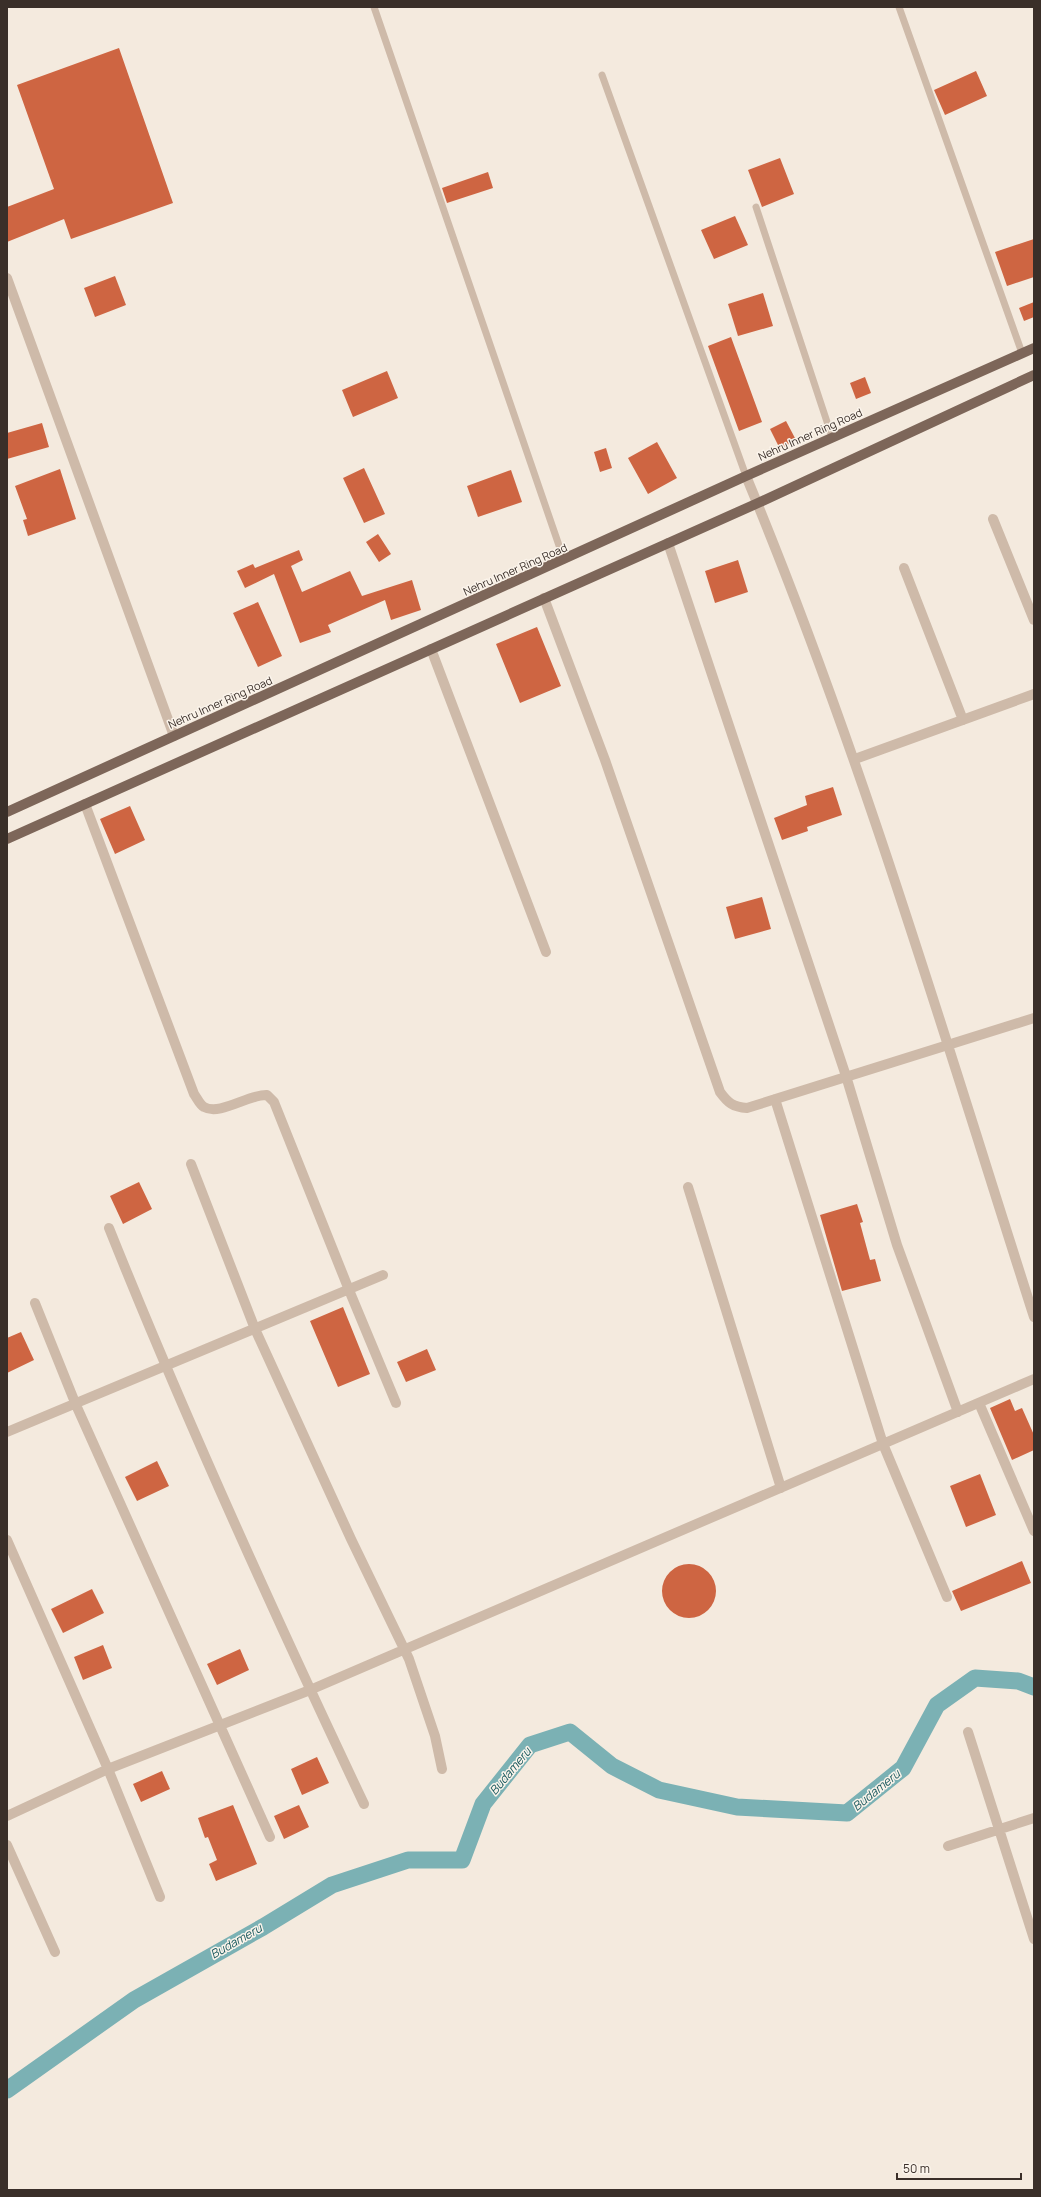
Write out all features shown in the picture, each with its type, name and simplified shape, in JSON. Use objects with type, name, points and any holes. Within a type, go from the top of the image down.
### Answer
[{"type":"main road","name":"Nehru Inner Ring Road","points":[[7,812],[746,476],[1034,348]]},
{"type":"main road","points":[[7,839],[758,503],[1034,375]]},
{"type":"street","points":[[7,278],[174,736]]},
{"type":"street","points":[[746,476],[795,594],[855,760],[901,905],[932,991],[947,1046],[1034,1317]]},
{"type":"street","points":[[993,519],[1034,620]]},
{"type":"street","points":[[668,543],[846,1076],[897,1245],[958,1412]]},
{"type":"street","points":[[904,568],[963,720]]},
{"type":"street","points":[[544,598],[605,760],[720,1092],[727,1102],[735,1107],[747,1108],[1034,1018]]},
{"type":"street","points":[[431,649],[546,952]]},
{"type":"street","points":[[855,760],[1034,694]]},
{"type":"street","points":[[85,804],[194,1094],[203,1107],[214,1110],[258,1095],[267,1095],[274,1102],[318,1208],[348,1290],[396,1402]]},
{"type":"street","points":[[775,1099],[882,1444],[947,1596]]},
{"type":"street","points":[[191,1164],[256,1329],[351,1539],[404,1650],[435,1736],[442,1769]]},
{"type":"street","points":[[688,1186],[781,1488]]},
{"type":"street","points":[[109,1228],[165,1367],[236,1528],[364,1804]]},
{"type":"street","points":[[7,1432],[76,1405],[383,1275]]},
{"type":"street","points":[[35,1303],[76,1405],[270,1837]]},
{"type":"street","points":[[7,1816],[108,1769],[310,1690],[1034,1379]]},
{"type":"street","points":[[979,1403],[1034,1531]]},
{"type":"street","points":[[7,1540],[108,1769],[160,1897]]},
{"type":"street","points":[[968,1732],[1034,1939]]},
{"type":"street","points":[[948,1846],[1034,1818]]},
{"type":"street","points":[[7,1845],[55,1952]]},
{"type":"lane","points":[[374,7],[564,560]]},
{"type":"lane","points":[[899,7],[1022,353]]},
{"type":"lane","points":[[602,75],[746,476]]},
{"type":"lane","points":[[756,207],[832,438]]},
{"type":"building","points":[[119,48],[173,203],[71,239],[64,219],[7,242],[7,207],[54,189],[17,85]]},
{"type":"building","points":[[976,71],[987,96],[945,115],[934,90]]},
{"type":"building","points":[[780,158],[794,194],[762,207],[748,170]]},
{"type":"building","points":[[488,172],[493,188],[447,203],[442,188]]},
{"type":"building","points":[[735,216],[748,245],[714,259],[701,230]]},
{"type":"building","points":[[1034,239],[1034,277],[1007,286],[995,252]]},
{"type":"building","points":[[115,276],[126,305],[95,317],[84,288]]},
{"type":"building","points":[[763,293],[773,326],[738,336],[728,304]]},
{"type":"building","points":[[1034,302],[1034,317],[1024,321],[1019,308]]},
{"type":"building","points":[[731,337],[762,422],[739,431],[708,346]]},
{"type":"building","points":[[387,371],[398,398],[353,417],[342,390]]},
{"type":"building","points":[[865,377],[871,393],[856,399],[850,383]]},
{"type":"building","points":[[786,421],[796,440],[780,449],[770,429]]},
{"type":"building","points":[[42,423],[49,447],[7,459],[7,433]]},
{"type":"building","points":[[657,442],[677,478],[648,494],[628,458]]},
{"type":"building","points":[[606,448],[612,468],[600,472],[594,452]]},
{"type":"building","points":[[364,468],[385,514],[364,523],[343,478]]},
{"type":"building","points":[[60,469],[76,519],[28,536],[23,520],[27,519],[15,486]]},
{"type":"building","points":[[511,470],[522,502],[478,517],[467,486]]},
{"type":"building","points":[[378,534],[391,554],[379,562],[366,542]]},
{"type":"building","points":[[299,550],[303,560],[291,566],[302,592],[350,571],[362,596],[412,580],[421,610],[391,620],[385,600],[328,625],[331,632],[300,643],[274,574],[245,588],[237,571],[253,564],[255,568]]},
{"type":"building","points":[[738,560],[748,592],[715,603],[705,571]]},
{"type":"building","points":[[258,602],[282,656],[258,667],[233,613]]},
{"type":"building","points":[[537,627],[561,686],[520,703],[496,644]]},
{"type":"building","points":[[833,787],[842,815],[807,827],[808,831],[782,840],[774,818],[807,805],[805,796]]},
{"type":"building","points":[[130,806],[145,840],[115,854],[100,819]]},
{"type":"building","points":[[762,897],[771,929],[735,939],[726,907]]},
{"type":"building","points":[[139,1182],[152,1209],[123,1224],[110,1196]]},
{"type":"building","points":[[857,1204],[863,1222],[860,1223],[870,1260],[875,1259],[881,1281],[842,1291],[820,1215]]},
{"type":"building","points":[[343,1307],[370,1374],[338,1387],[310,1321]]},
{"type":"building","points":[[21,1332],[34,1360],[7,1373],[7,1338]]},
{"type":"building","points":[[427,1349],[436,1370],[406,1382],[397,1362]]},
{"type":"building","points":[[1010,1399],[1015,1411],[1022,1408],[1034,1435],[1034,1450],[1012,1460],[990,1408]]},
{"type":"building","points":[[157,1461],[169,1486],[137,1501],[125,1477]]},
{"type":"building","points":[[980,1474],[996,1515],[966,1527],[950,1486]]},
{"type":"building","points":[[1022,1561],[1031,1583],[961,1611],[952,1591]]},
{"type":"building","points":[[689,1564],[699,1566],[708,1572],[714,1581],[716,1591],[714,1601],[708,1610],[699,1616],[689,1618],[679,1616],[670,1610],[664,1601],[662,1591],[664,1581],[670,1572],[679,1566]]},
{"type":"building","points":[[92,1589],[104,1613],[63,1633],[51,1609]]},
{"type":"building","points":[[103,1645],[112,1668],[83,1680],[74,1657]]},
{"type":"building","points":[[240,1649],[249,1670],[217,1685],[207,1664]]},
{"type":"building","points":[[317,1757],[329,1783],[302,1795],[291,1769]]},
{"type":"building","points":[[162,1771],[170,1789],[141,1802],[133,1784]]},
{"type":"building","points":[[233,1805],[257,1864],[216,1881],[209,1864],[217,1860],[208,1837],[205,1838],[198,1818]]},
{"type":"building","points":[[299,1805],[309,1827],[284,1839],[274,1816]]},
{"type":"waterway","name":"Budameru","points":[[7,2090],[134,2000],[263,1927],[332,1885],[408,1860],[462,1860],[483,1804],[530,1745],[570,1732],[612,1766],[659,1790],[737,1807],[847,1813],[903,1768],[937,1705],[975,1678],[1018,1681],[1034,1687]]}]
